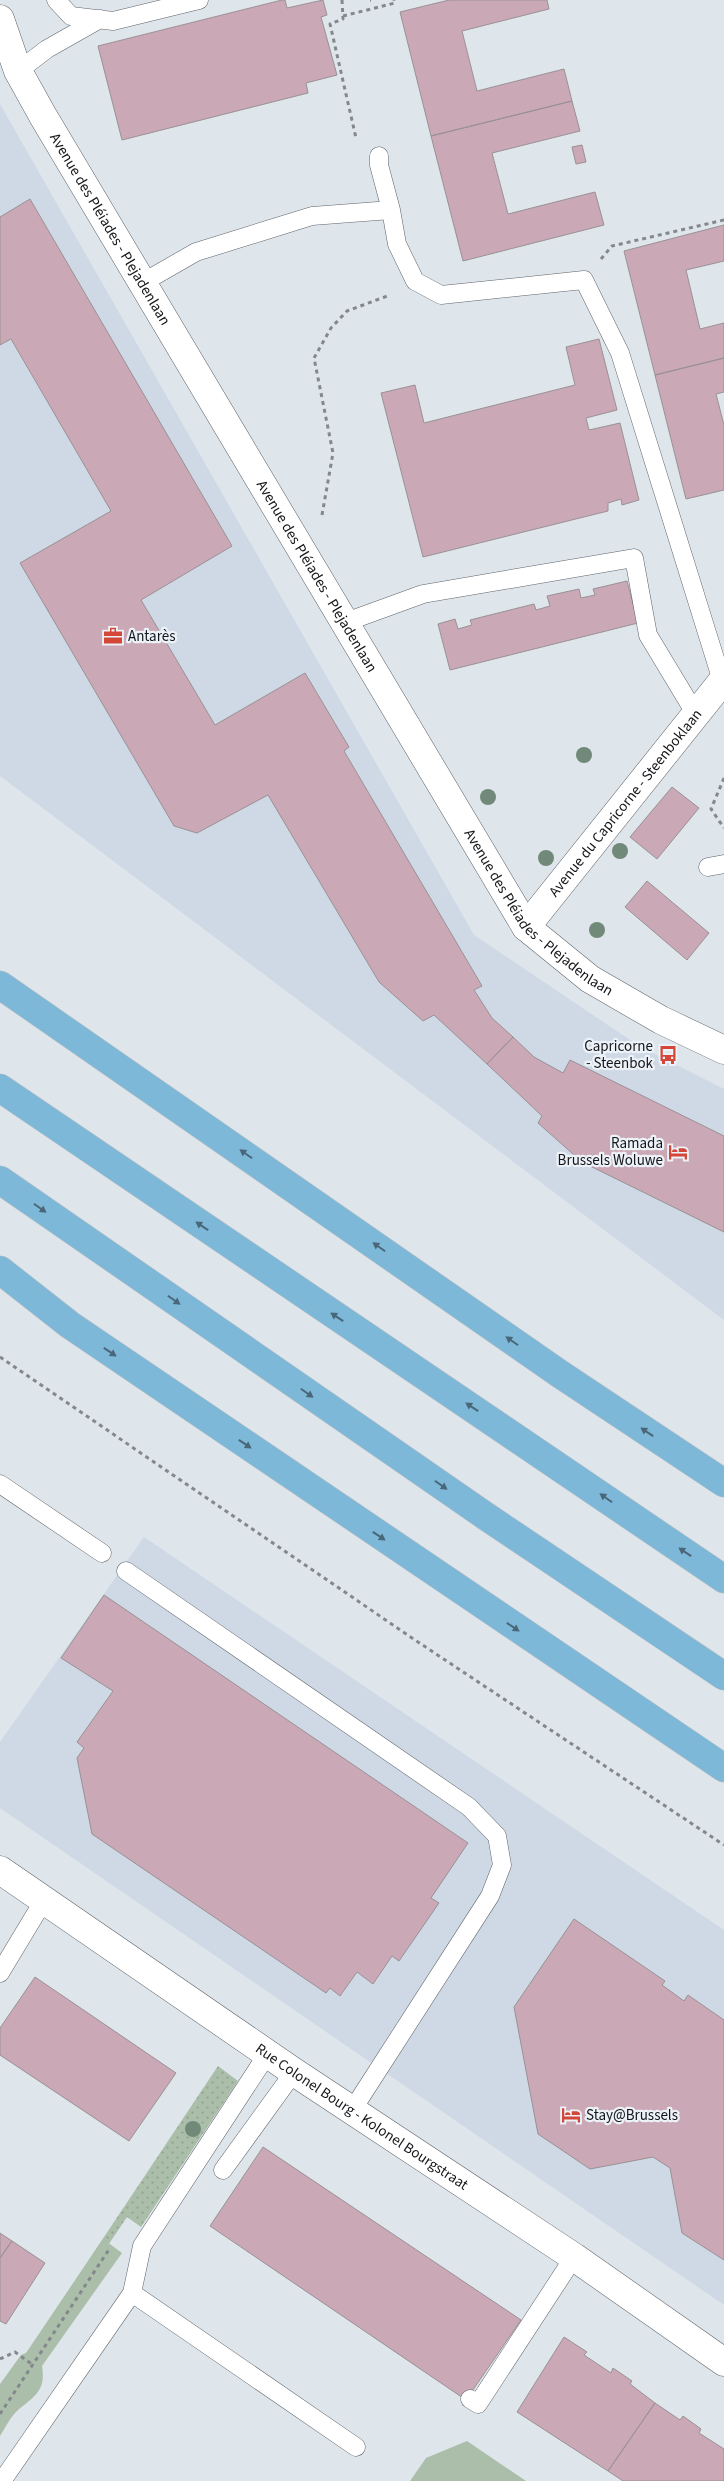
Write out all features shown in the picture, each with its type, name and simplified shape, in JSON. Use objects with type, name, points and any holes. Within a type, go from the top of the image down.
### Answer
[{"type":"highway","points":[[0,985],[560,1374],[724,1484]]},
{"type":"highway","points":[[0,1088],[724,1579]]},
{"type":"highway","points":[[0,1180],[487,1517],[724,1676]]},
{"type":"highway","points":[[0,1270],[70,1325],[724,1768]]},
{"type":"highway","points":[[0,1288],[70,1325]]},
{"type":"street","name":"Avenue des Pléiades - Plejadenlaan","points":[[0,19],[18,71],[142,283],[346,622],[526,927],[590,980],[662,1020],[724,1050]]},
{"type":"street","name":"Avenue du Capricorne - Steenboklaan","points":[[526,927],[723,680]]},
{"type":"street","name":"Rue Colonel Bourg - Kolonel Bourgstraat","points":[[0,1870],[294,2072],[353,2109],[574,2257],[724,2362]]},
{"type":"lane","points":[[56,0],[71,16],[113,21],[199,0]]},
{"type":"lane","points":[[18,71],[48,49],[100,20]]},
{"type":"lane","points":[[379,156],[378,165],[391,210],[397,244],[415,281],[441,295],[584,280],[620,354],[723,680]]},
{"type":"lane","points":[[142,283],[196,252],[312,216],[391,210]]},
{"type":"lane","points":[[346,622],[423,594],[634,558],[648,635],[695,713]]},
{"type":"lane","points":[[0,1484],[102,1553]]},
{"type":"lane","points":[[126,1571],[469,1807],[497,1836],[502,1865],[490,1896],[353,2109]]},
{"type":"lane","points":[[0,1973],[44,1900]]},
{"type":"lane","points":[[2,2481],[132,2293],[142,2246],[268,2053]]},
{"type":"lane","points":[[223,2170],[294,2072]]},
{"type":"lane","points":[[470,2399],[478,2404],[574,2257]]},
{"type":"lane","points":[[132,2293],[356,2447]]},
{"type":"path","points":[[342,0],[343,19],[330,24],[358,146],[365,162],[379,156]]},
{"type":"path","points":[[343,16],[395,3],[394,0]]},
{"type":"path","points":[[584,280],[612,246],[724,220]]},
{"type":"path","points":[[313,568],[333,453],[314,358],[331,328],[347,311],[388,296],[415,281]]},
{"type":"path","points":[[724,778],[711,809],[724,828]]},
{"type":"path","points":[[0,1357],[418,1642],[724,1845]]},
{"type":"path","points":[[0,2414],[125,2226],[147,2239]]},
{"type":"path","points":[[0,2359],[15,2352],[33,2365]]},
{"type":"shaded area","points":[[0,104],[474,935],[639,1046],[724,1089],[724,1320],[0,776]]},
{"type":"shaded area","points":[[144,1537],[724,1930],[724,2305],[0,1808],[0,1742]]},
{"type":"green space","points":[[218,2066],[238,2081],[141,2227],[127,2217],[32,2358],[26,2354]]},
{"type":"green space","points":[[103,2239],[122,2253],[42,2366],[42,2381],[38,2392],[15,2413],[0,2436],[0,2384],[21,2355],[26,2353]]},
{"type":"green space","points":[[467,2441],[526,2481],[410,2481],[426,2458]]},
{"type":"building","points":[[285,0],[287,8],[323,0],[327,15],[321,17],[337,75],[306,83],[308,93],[122,140],[98,46]]},
{"type":"building","points":[[449,0],[547,0],[549,9],[462,31],[477,91],[564,69],[572,101],[431,136],[400,12]]},
{"type":"building","points":[[572,101],[580,131],[492,153],[508,214],[595,192],[604,225],[463,261],[431,136]]},
{"type":"building","points":[[582,145],[586,162],[576,164],[572,147]]},
{"type":"building","name":"Antarès","points":[[30,199],[232,546],[141,600],[215,725],[305,673],[349,747],[344,751],[482,986],[474,990],[492,1018],[513,1037],[487,1064],[434,1015],[423,1021],[379,982],[268,795],[197,833],[174,826],[20,563],[111,511],[11,339],[0,345],[0,217]]},
{"type":"building","points":[[724,225],[724,261],[686,270],[700,329],[724,323],[724,358],[655,375],[624,251]]},
{"type":"building","points":[[599,339],[617,410],[586,418],[589,430],[620,423],[639,500],[622,505],[621,499],[608,503],[608,511],[423,557],[381,393],[415,385],[424,423],[575,385],[566,347]]},
{"type":"building","points":[[724,358],[724,392],[716,394],[724,425],[724,490],[686,499],[655,375]]},
{"type":"building","points":[[627,581],[638,623],[450,670],[438,624],[455,619],[458,629],[472,625],[470,620],[534,604],[536,610],[550,606],[547,596],[579,589],[581,598],[595,595],[593,589]]},
{"type":"building","points":[[672,787],[699,808],[657,859],[630,837]]},
{"type":"building","points":[[647,881],[709,933],[687,960],[625,907]]},
{"type":"building","points":[[513,1037],[534,1057],[563,1073],[570,1060],[724,1136],[724,1232],[582,1162],[538,1123],[542,1116],[487,1064]]},
{"type":"building","points":[[104,1595],[468,1843],[431,1898],[439,1903],[399,1961],[392,1956],[373,1984],[357,1972],[340,1996],[330,1988],[326,1993],[92,1834],[77,1758],[84,1748],[77,1742],[113,1691],[61,1658]]},
{"type":"building","points":[[574,1919],[665,1981],[662,1985],[684,2001],[688,1995],[724,2020],[724,2260],[682,2233],[670,2168],[653,2157],[590,2169],[538,2134],[514,2007]]},
{"type":"building","points":[[35,1977],[176,2073],[129,2141],[0,2055],[0,2028]]},
{"type":"building","points":[[263,2147],[521,2320],[466,2400],[210,2226]]},
{"type":"building","points":[[0,2233],[12,2241],[0,2258]]},
{"type":"building","points":[[12,2241],[45,2263],[6,2324],[0,2321],[0,2258]]},
{"type":"building","points":[[564,2337],[587,2352],[584,2355],[611,2373],[613,2368],[632,2381],[630,2384],[655,2403],[608,2471],[517,2412]]},
{"type":"building","points":[[655,2403],[680,2420],[683,2416],[701,2429],[699,2433],[724,2449],[724,2481],[623,2481],[608,2471]]},
{"type":"place","name":"Antarès","points":[[113,636]]},
{"type":"place","name":"Capricorne - Steenbok","points":[[668,1055]]},
{"type":"place","name":"Ramada Brussels Woluwe","points":[[678,1152]]},
{"type":"place","name":"Stay@Brussels","points":[[571,2115]]}]
